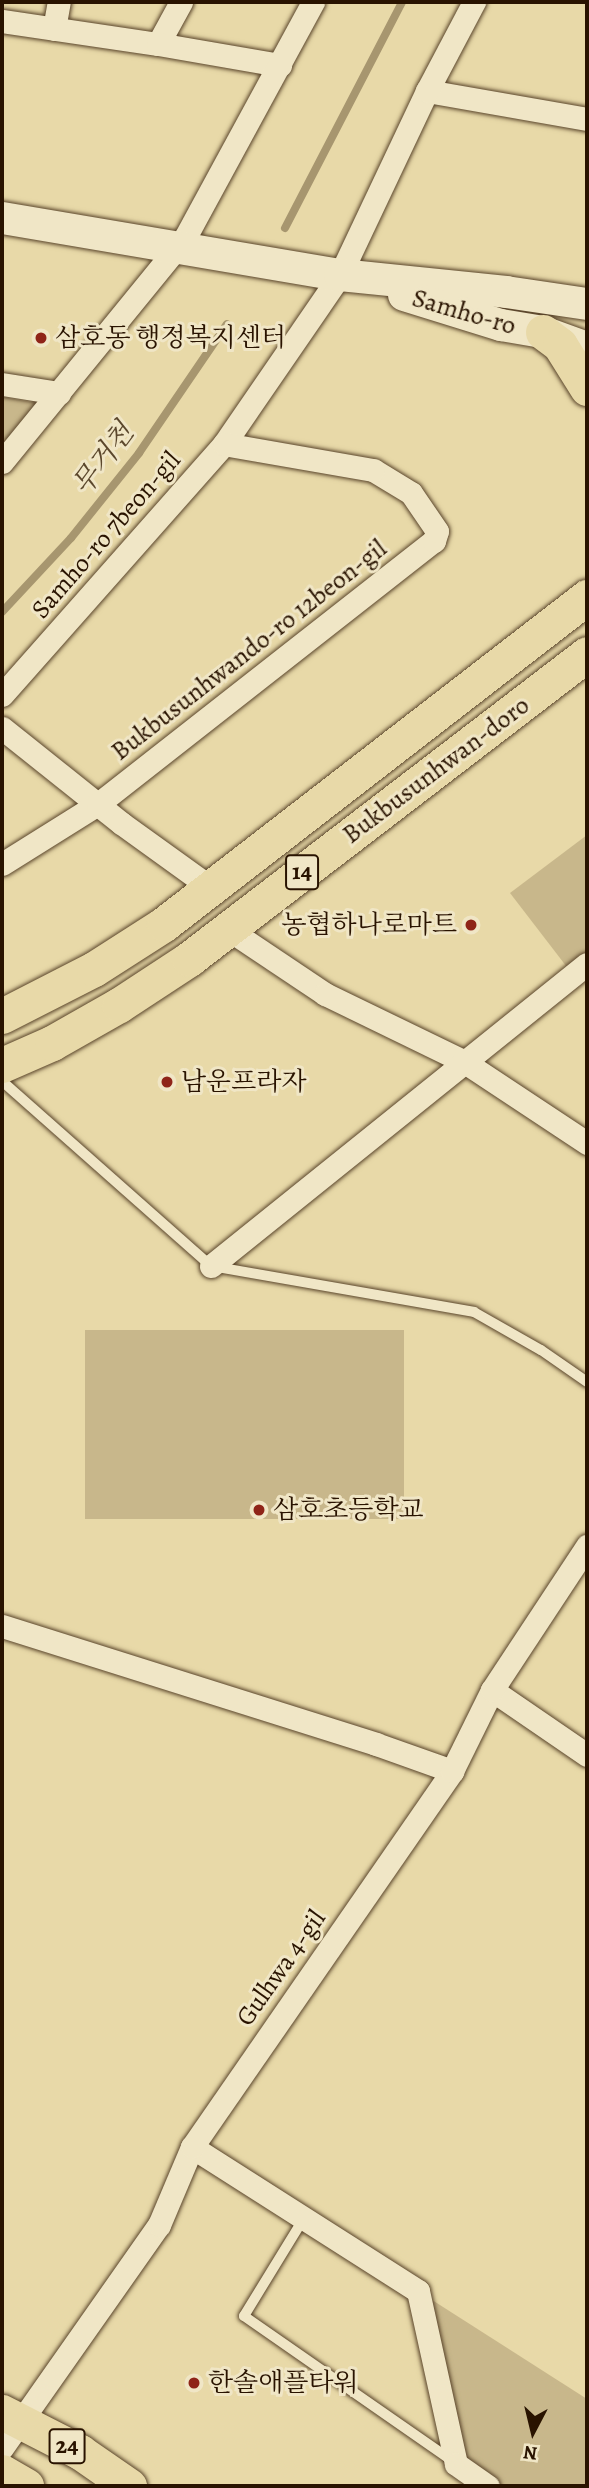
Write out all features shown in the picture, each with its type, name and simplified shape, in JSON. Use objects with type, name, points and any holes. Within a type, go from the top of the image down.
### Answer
[{"type":"main road","points":[[2,218],[184,248]]},
{"type":"main road","name":"Samho-ro","points":[[184,248],[340,275],[501,325],[543,332],[587,348]]},
{"type":"main road","name":"Samho-ro","points":[[340,275],[583,301]]},
{"type":"main road","points":[[543,332],[560,345],[587,388]]},
{"type":"main road","points":[[577,605],[587,571]]},
{"type":"main road","name":"Bukbusunhwan-doro","points":[[2,1016],[94,969],[164,924],[577,605]]},
{"type":"main road","name":"Bukbusunhwan-doro","points":[[2,1065],[52,1043],[119,1005],[228,929],[587,654]]},
{"type":"main road","name":"24","points":[[8,2427],[80,2452],[129,2486]]},
{"type":"main road","name":"24","points":[[2,2472],[26,2486]]},
{"type":"street","points":[[54,29],[59,2]]},
{"type":"street","points":[[158,44],[181,2]]},
{"type":"street","points":[[2,462],[184,248],[186,236],[313,2]]},
{"type":"street","name":"Samho-ro 7beon-gil","points":[[2,695],[224,444],[340,275],[426,91],[474,2]]},
{"type":"street","points":[[2,21],[280,65]]},
{"type":"street","points":[[426,91],[587,119]]},
{"type":"street","points":[[2,384],[59,393]]},
{"type":"street","name":"Bukbusunhwando-ro 12beon-gil","points":[[2,864],[98,804],[434,541],[437,531],[411,493],[373,470],[224,444]]},
{"type":"street","points":[[2,728],[211,888]]},
{"type":"street","points":[[228,929],[325,995],[463,1060],[587,1143]]},
{"type":"street","points":[[211,1266],[463,1060],[587,964]]},
{"type":"street","name":"Gulhwa 4-gil","points":[[8,2427],[159,2225],[192,2147],[452,1771],[492,1690],[587,1546]]},
{"type":"street","points":[[2,1626],[376,1744],[452,1771]]},
{"type":"street","points":[[492,1690],[587,1755]]},
{"type":"street","points":[[192,2147],[418,2291],[456,2464],[488,2486]]},
{"type":"lane","points":[[2,1081],[211,1266],[474,1312],[541,1350],[587,1382]]},
{"type":"lane","points":[[304,2218],[244,2316],[456,2464]]},
{"type":"shaded area","points":[[2,397],[37,403],[2,444]]},
{"type":"shaded area","points":[[587,835],[587,964],[573,975],[510,893]]},
{"type":"shaded area","points":[[85,1330],[404,1330],[404,1519],[85,1519]]},
{"type":"shaded area","points":[[418,2291],[587,2399],[587,2486],[488,2486],[456,2464]]},
{"type":"waterway","name":"무거천","points":[[285,228],[402,2]]},
{"type":"waterway","name":"무거천","points":[[2,612],[71,538],[139,453],[227,324]]},
{"type":"place","name":"삼호동 행정복지센터","points":[[41,338]]},
{"type":"place","name":"농협하나로마트","points":[[471,925]]},
{"type":"place","name":"남운프라자","points":[[167,1082]]},
{"type":"place","name":"삼호초등학교","points":[[259,1510]]},
{"type":"place","name":"한솔애플타워","points":[[194,2383]]}]
